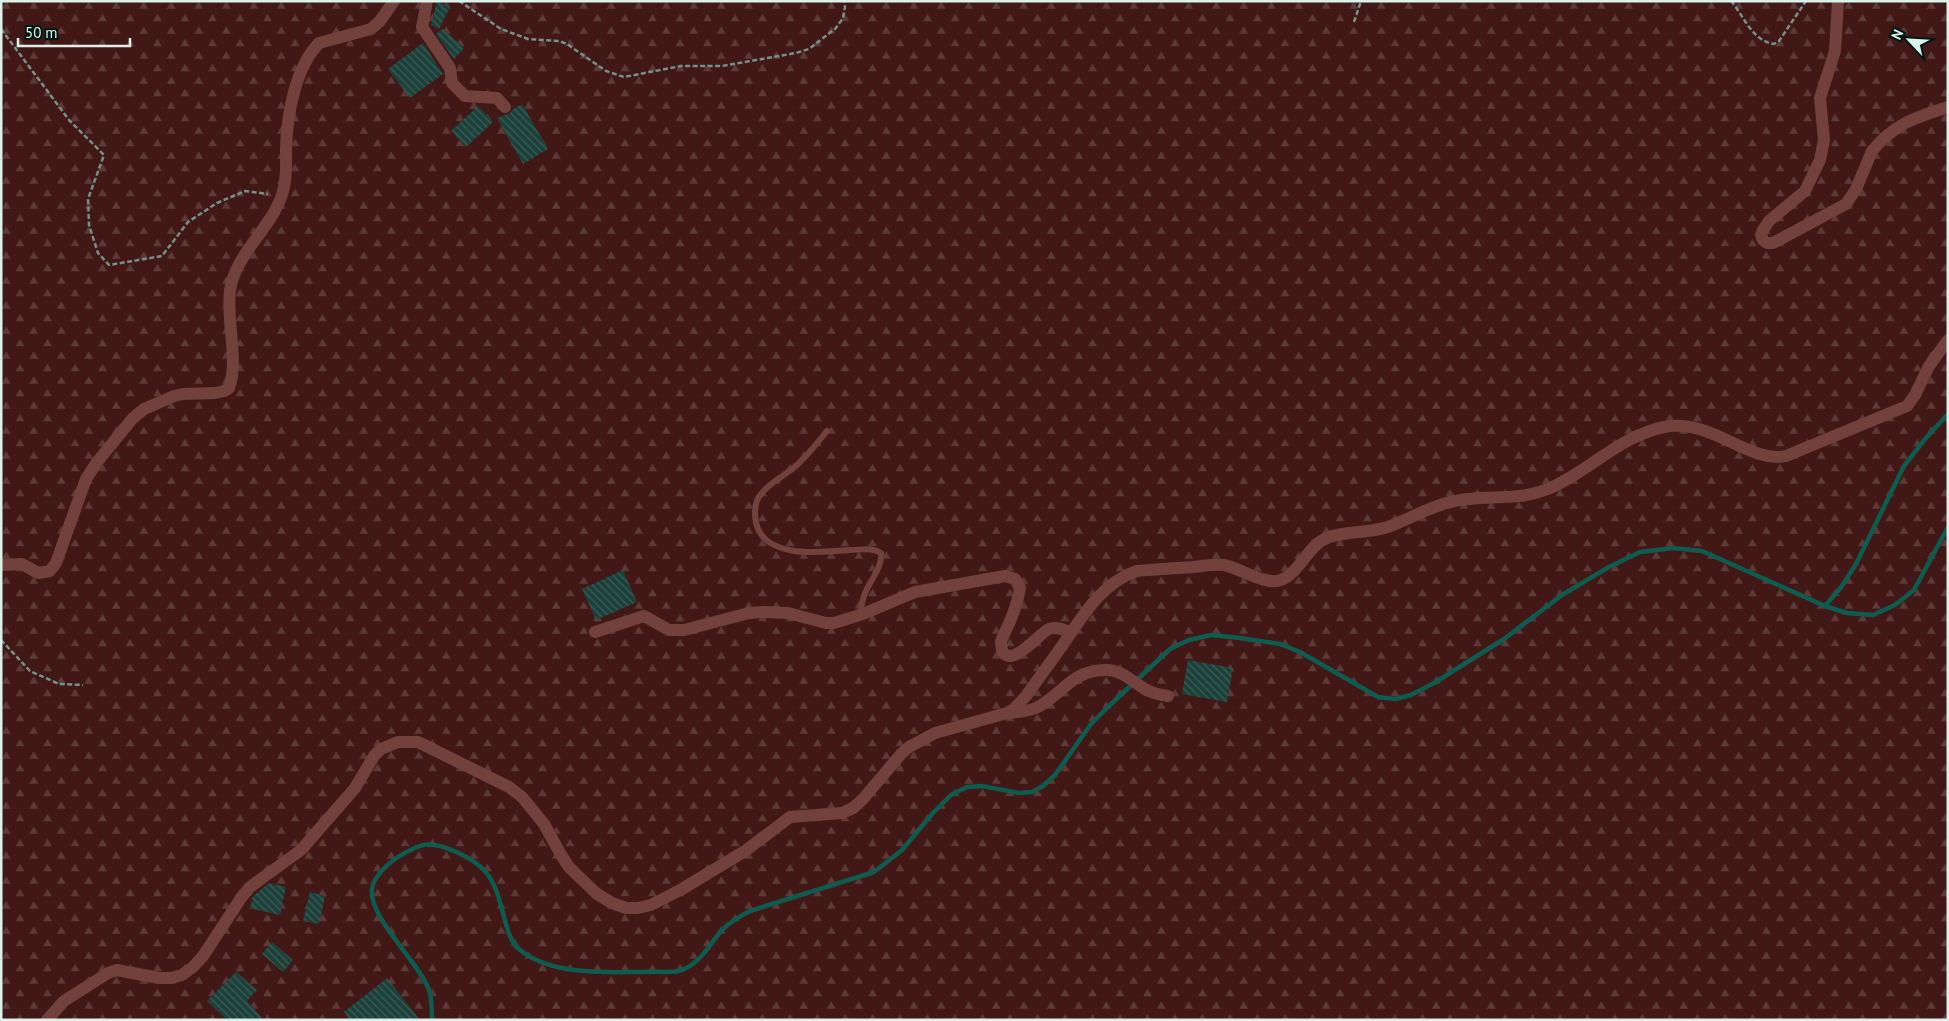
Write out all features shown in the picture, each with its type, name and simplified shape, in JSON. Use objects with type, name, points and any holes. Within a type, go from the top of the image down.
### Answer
[{"type":"street","points":[[1,566],[22,564],[38,573],[50,571],[56,563],[86,479],[97,462],[144,409],[174,396],[224,392],[230,388],[232,374],[229,306],[232,279],[281,196],[285,179],[288,115],[305,63],[319,43],[371,29],[380,22],[394,1]]},
{"type":"street","points":[[428,1],[422,27],[450,68],[452,83],[465,96],[497,98],[505,107]]},
{"type":"street","points":[[1838,1],[1833,61],[1820,98],[1824,140],[1820,160],[1805,191],[1769,221],[1762,230],[1762,240],[1767,243],[1773,243],[1839,209],[1851,198],[1872,151],[1877,145],[1906,121],[1948,107]]},
{"type":"street","points":[[1007,713],[1014,709],[1026,696],[1071,632],[1105,590],[1126,574],[1137,571],[1215,565],[1233,568],[1267,580],[1281,580],[1290,574],[1314,547],[1328,538],[1388,527],[1454,501],[1521,497],[1535,494],[1562,482],[1632,438],[1664,427],[1694,427],[1769,458],[1786,456],[1907,406],[1915,396],[1933,359],[1948,340]]},
{"type":"street","points":[[595,632],[644,616],[668,630],[684,630],[749,613],[763,612],[788,613],[826,623],[834,623],[860,616],[901,596],[915,592],[1005,576],[1015,579],[1020,588],[1016,607],[1001,642],[1005,654],[1010,656],[1021,653],[1033,640],[1051,628],[1071,632]]},
{"type":"street","points":[[47,1020],[64,1001],[108,973],[117,970],[160,978],[172,978],[182,975],[193,967],[203,956],[240,898],[250,887],[301,850],[355,788],[374,756],[388,745],[408,741],[418,742],[509,787],[522,797],[544,824],[569,867],[598,894],[619,906],[638,908],[651,905],[682,889],[745,851],[790,817],[842,813],[853,808],[869,793],[901,754],[921,740],[962,724],[1007,713],[1027,712],[1039,707],[1075,678],[1093,671],[1110,670],[1123,674],[1147,690],[1168,696]]},
{"type":"lane","points":[[828,431],[799,463],[761,494],[756,503],[754,514],[762,534],[778,548],[811,552],[870,549],[880,553],[881,561],[866,592],[860,616]]},
{"type":"path","points":[[459,1],[501,29],[528,39],[559,41],[567,44],[606,71],[624,77],[681,66],[722,66],[809,49],[836,28],[846,7],[844,1]]},
{"type":"path","points":[[1354,22],[1361,1]]},
{"type":"path","points":[[1731,1],[1747,26],[1762,40],[1774,44],[1779,41],[1806,1]]},
{"type":"path","points":[[1,29],[69,120],[104,155],[88,199],[89,224],[98,252],[109,265],[162,256],[188,222],[217,203],[245,191],[281,196]]},
{"type":"path","points":[[1,640],[30,671],[59,684],[83,685]]},
{"type":"green space","points":[[1,1],[1948,1],[1948,1020],[1,1020]]},
{"type":"building","points":[[437,1],[450,7],[439,29],[431,25]]},
{"type":"building","points":[[443,29],[464,48],[454,59],[436,34]]},
{"type":"building","points":[[423,43],[443,74],[410,98],[388,69]]},
{"type":"building","points":[[522,104],[548,149],[523,164],[497,118],[510,113]]},
{"type":"building","points":[[478,106],[493,122],[466,147],[451,131]]},
{"type":"building","points":[[623,570],[637,602],[596,620],[582,589]]},
{"type":"building","points":[[1188,660],[1233,668],[1227,702],[1182,694]]},
{"type":"building","points":[[269,883],[286,887],[280,915],[250,908],[253,896]]},
{"type":"building","points":[[310,892],[325,896],[319,924],[303,921]]},
{"type":"building","points":[[272,942],[293,960],[283,972],[262,954]]},
{"type":"building","points":[[236,972],[257,990],[247,1001],[264,1020],[227,1020],[207,1001]]},
{"type":"building","points":[[387,978],[420,1020],[350,1020],[344,1012]]},
{"type":"waterway","points":[[1825,606],[1842,586],[1856,564],[1904,466],[1948,414]]},
{"type":"waterway","points":[[432,1020],[429,990],[424,979],[378,913],[373,900],[372,889],[378,875],[386,867],[398,857],[419,846],[431,844],[454,851],[467,857],[485,871],[495,888],[508,931],[513,941],[520,950],[533,958],[548,964],[580,971],[679,971],[693,964],[704,954],[725,927],[750,911],[874,872],[902,850],[951,795],[967,787],[982,786],[1019,793],[1032,792],[1043,786],[1055,775],[1091,724],[1170,649],[1189,640],[1211,635],[1280,644],[1300,652],[1378,697],[1395,699],[1411,695],[1434,683],[1504,639],[1562,595],[1609,567],[1640,552],[1673,548],[1702,551],[1825,606],[1847,613],[1873,615],[1895,605],[1914,590],[1948,527]]}]
